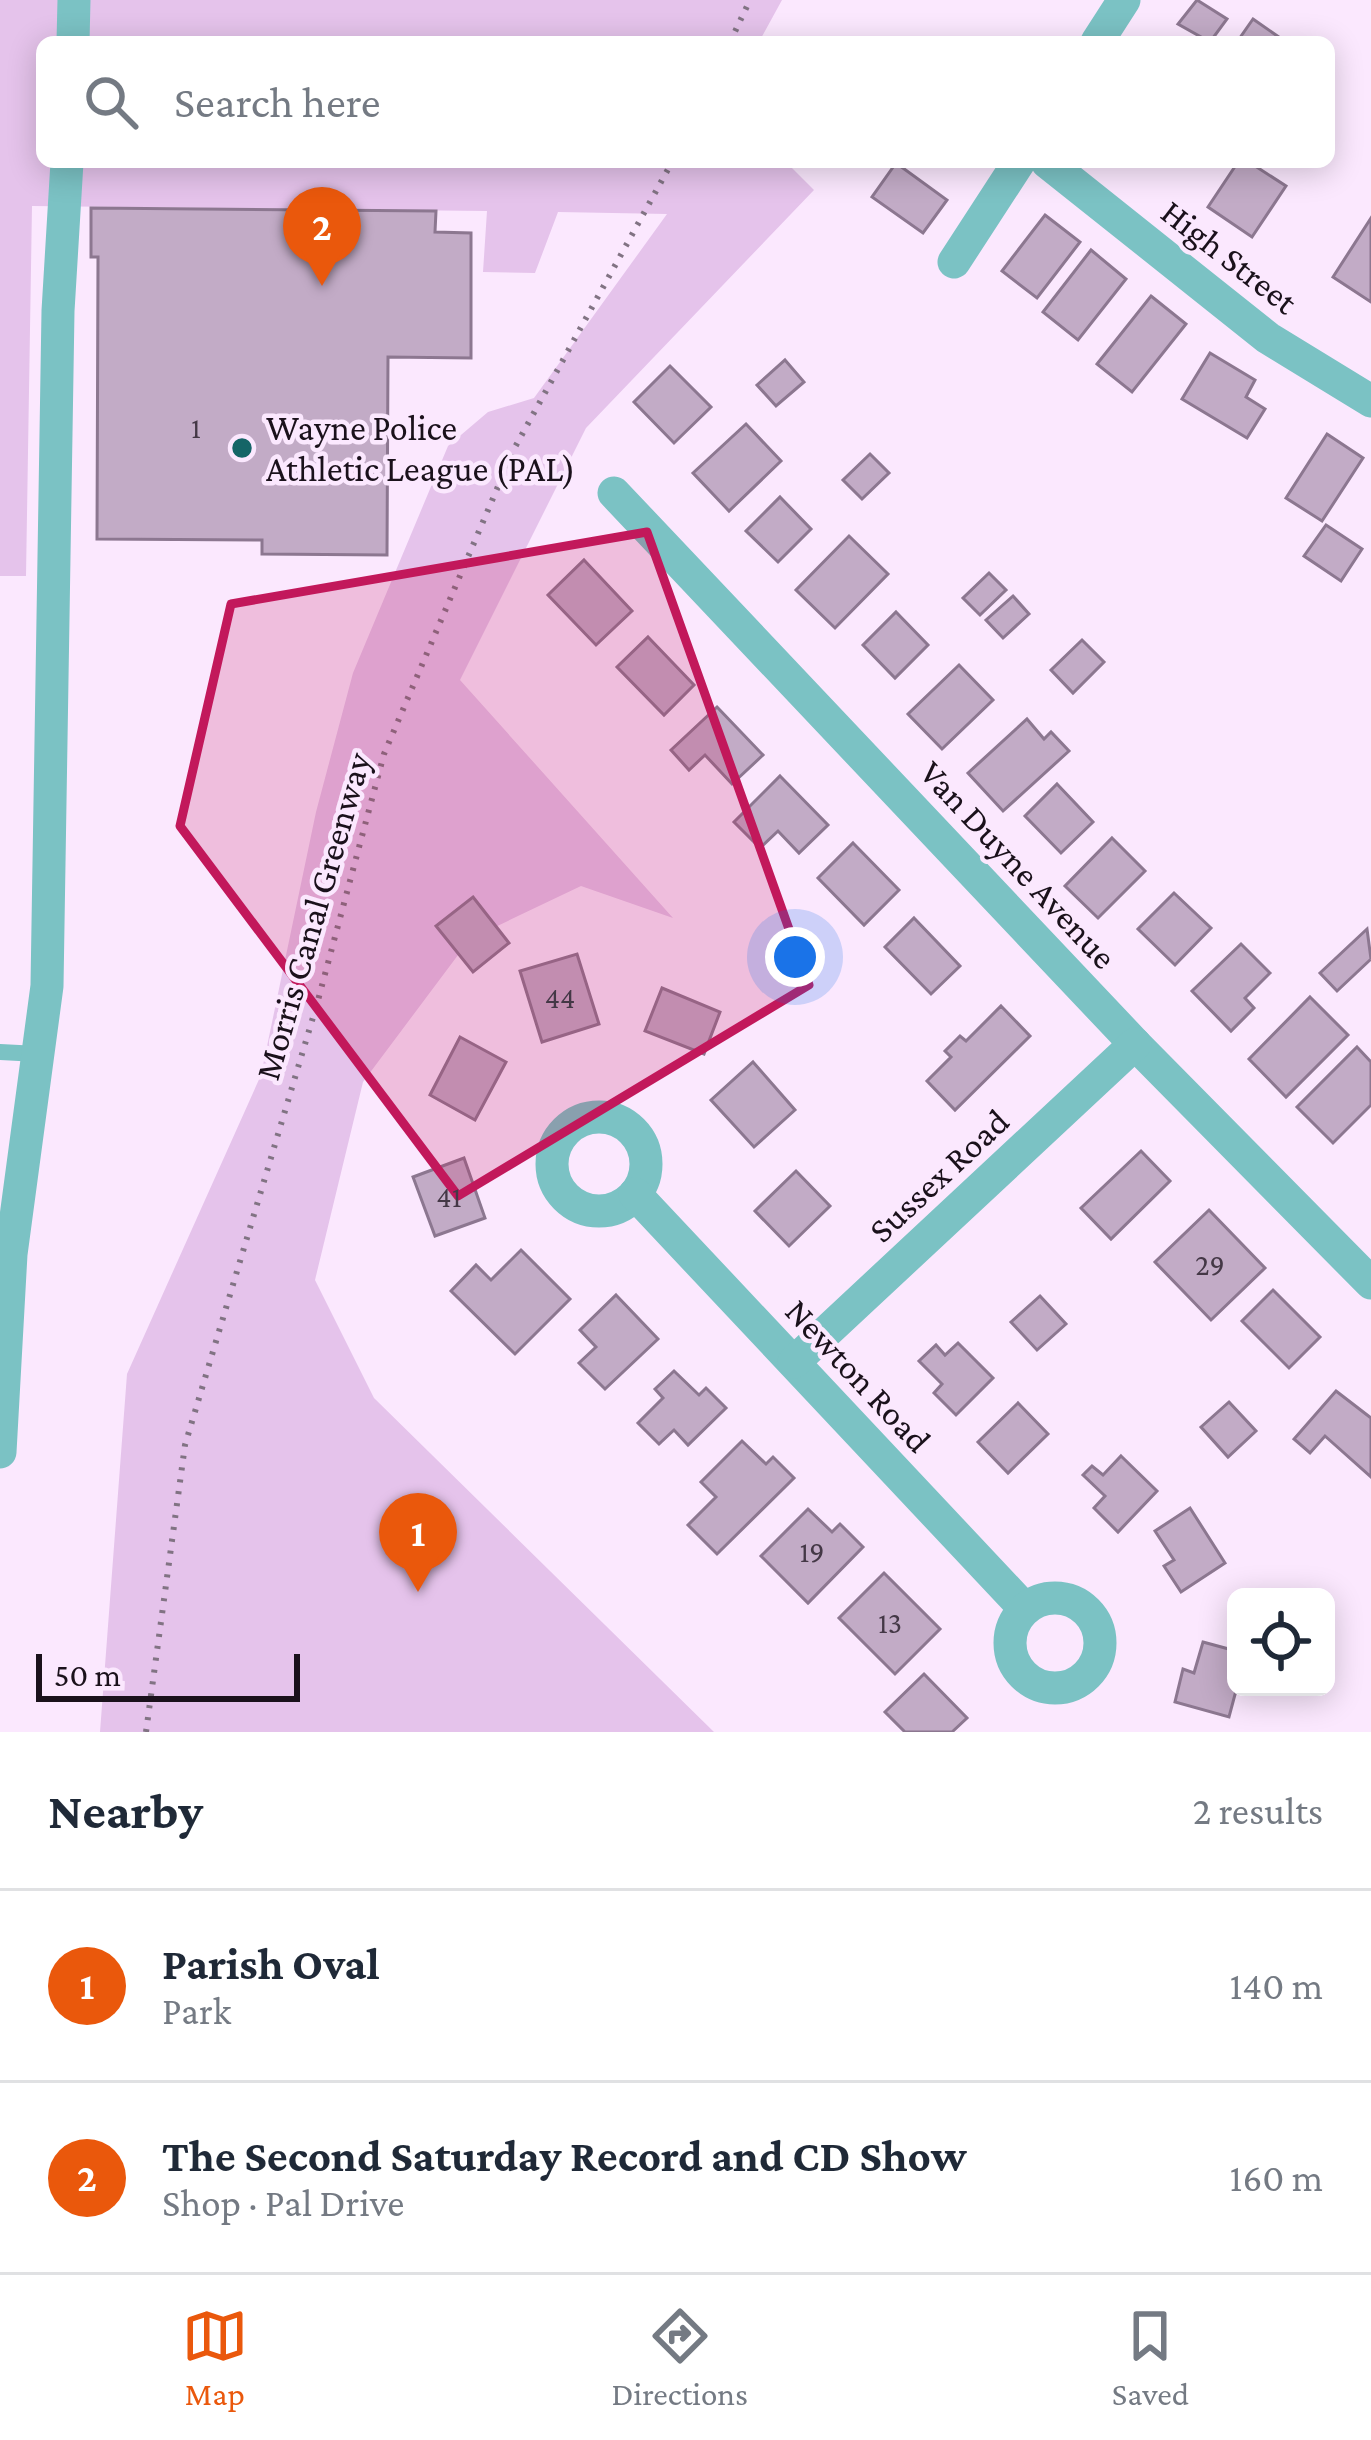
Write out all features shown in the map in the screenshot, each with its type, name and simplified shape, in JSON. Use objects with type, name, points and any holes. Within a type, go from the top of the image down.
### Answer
[{"type":"street","points":[[74,0],[74,36]]},
{"type":"street","points":[[1101,36],[1124,0]]},
{"type":"street","points":[[0,1452],[11,1254],[47,986],[58,311],[67,168]]},
{"type":"street","points":[[954,262],[1015,168]]},
{"type":"street","name":"High Street","points":[[1055,168],[1268,338],[1371,400]]},
{"type":"street","name":"Van Duyne Avenue","points":[[614,494],[1136,1044],[1371,1283]]},
{"type":"street","name":"Sussex Road","points":[[794,1362],[1136,1044]]},
{"type":"street","name":"Newton Road","points":[[635,1194],[1025,1609]]},
{"type":"lane","points":[[0,1052],[38,1054]]},
{"type":"path","points":[[733,36],[750,0]]},
{"type":"path","name":"Morris Canal Greenway","points":[[146,1732],[185,1444],[317,1004],[384,754],[514,449],[668,168]]},
{"type":"highlighted area","points":[[647,532],[809,985],[458,1196],[180,826],[231,604]]},
{"type":"shaded area","points":[[0,0],[782,0],[762,36],[36,36],[36,168],[792,168],[814,190],[586,428],[460,680],[673,918],[581,886],[470,939],[363,1082],[315,1280],[374,1398],[714,1732],[100,1732],[127,1374],[261,1075],[316,812],[353,673],[448,446],[488,412],[534,398],[667,214],[558,212],[535,273],[483,272],[487,211],[32,206],[26,576],[0,576]]},
{"type":"building","points":[[1197,0],[1227,19],[1214,36],[1199,36],[1178,24]]},
{"type":"building","points":[[1253,19],[1277,36],[1241,36]]},
{"type":"building","points":[[892,168],[903,168],[947,200],[923,233],[872,197]]},
{"type":"building","points":[[1234,168],[1258,168],[1286,186],[1252,237],[1208,207]]},
{"type":"building","name":"Wayne Police Athletic League (PAL)","points":[[91,208],[436,211],[435,232],[471,233],[471,358],[388,357],[387,555],[262,554],[262,540],[97,539],[98,257],[91,257]]},
{"type":"building","points":[[1045,215],[1080,242],[1037,298],[1002,271]]},
{"type":"building","points":[[1371,218],[1371,302],[1333,277]]},
{"type":"building","points":[[1091,250],[1126,279],[1078,340],[1043,312]]},
{"type":"building","points":[[1151,296],[1186,324],[1132,392],[1097,364]]},
{"type":"building","points":[[1210,353],[1255,380],[1246,397],[1265,409],[1247,438],[1182,399]]},
{"type":"building","points":[[785,360],[804,382],[776,406],[757,385]]},
{"type":"building","points":[[670,366],[711,407],[674,443],[634,402]]},
{"type":"building","points":[[746,424],[781,461],[729,511],[693,473]]},
{"type":"building","points":[[1327,434],[1363,458],[1322,521],[1286,498]]},
{"type":"building","points":[[870,454],[889,473],[862,499],[843,480]]},
{"type":"building","points":[[780,497],[811,529],[778,562],[746,531]]},
{"type":"building","points":[[1326,525],[1362,549],[1341,581],[1304,556]]},
{"type":"building","points":[[849,536],[888,574],[835,628],[796,590]]},
{"type":"building","points":[[584,560],[632,611],[596,645],[548,595]]},
{"type":"building","points":[[989,573],[1006,590],[980,615],[963,598]]},
{"type":"building","points":[[1013,596],[1029,614],[1003,638],[986,620]]},
{"type":"building","points":[[896,612],[928,645],[895,678],[863,645]]},
{"type":"building","points":[[648,637],[694,685],[664,715],[617,667]]},
{"type":"building","points":[[1082,640],[1104,662],[1073,693],[1051,670]]},
{"type":"building","points":[[959,665],[993,700],[942,749],[908,714]]},
{"type":"building","points":[[717,707],[763,755],[732,784],[705,755],[689,770],[671,750]]},
{"type":"building","points":[[1027,719],[1044,739],[1051,732],[1069,751],[1003,811],[968,773]]},
{"type":"building","points":[[780,776],[828,825],[799,853],[778,831],[760,848],[734,822]]},
{"type":"building","points":[[1057,784],[1093,822],[1061,853],[1025,816]]},
{"type":"building","points":[[1112,838],[1145,871],[1098,918],[1065,886]]},
{"type":"building","points":[[853,843],[899,890],[864,925],[818,878]]},
{"type":"building","points":[[1174,893],[1211,928],[1175,965],[1138,929]]},
{"type":"building","points":[[473,897],[509,943],[473,972],[436,926]]},
{"type":"building","points":[[914,918],[960,966],[931,994],[885,947]]},
{"type":"building","points":[[1367,929],[1371,959],[1337,991],[1320,973]]},
{"type":"building","points":[[1241,944],[1270,973],[1245,998],[1254,1008],[1231,1031],[1192,991]]},
{"type":"building","points":[[577,954],[599,1024],[542,1042],[520,971]]},
{"type":"building","points":[[662,988],[720,1012],[704,1054],[645,1031]]},
{"type":"building","points":[[1310,997],[1348,1035],[1286,1097],[1249,1059]]},
{"type":"building","points":[[1001,1006],[1030,1036],[955,1110],[927,1081],[951,1057],[945,1051],[960,1036],[966,1041]]},
{"type":"building","points":[[460,1037],[506,1062],[475,1120],[430,1095]]},
{"type":"building","points":[[1357,1047],[1371,1062],[1371,1105],[1333,1143],[1297,1107]]},
{"type":"building","points":[[753,1062],[795,1110],[754,1147],[711,1100]]},
{"type":"building","points":[[1141,1151],[1170,1181],[1111,1239],[1081,1208]]},
{"type":"building","points":[[464,1158],[485,1218],[435,1236],[413,1177]]},
{"type":"building","points":[[796,1171],[830,1206],[789,1246],[755,1211]]},
{"type":"building","points":[[1209,1210],[1265,1268],[1211,1320],[1155,1262]]},
{"type":"building","points":[[521,1250],[570,1299],[515,1354],[451,1291],[476,1265],[491,1280]]},
{"type":"building","points":[[1273,1290],[1320,1337],[1289,1368],[1242,1321]]},
{"type":"building","points":[[616,1295],[658,1339],[605,1389],[579,1363],[596,1347],[580,1330]]},
{"type":"building","points":[[1040,1296],[1066,1324],[1037,1350],[1011,1322]]},
{"type":"building","points":[[958,1343],[993,1378],[956,1415],[934,1393],[942,1384],[919,1361],[936,1345],[945,1355]]},
{"type":"building","points":[[674,1371],[699,1395],[706,1388],[726,1408],[688,1445],[674,1430],[659,1444],[638,1423],[663,1398],[655,1389]]},
{"type":"building","points":[[1336,1391],[1371,1418],[1371,1477],[1325,1436],[1310,1453],[1294,1439]]},
{"type":"building","points":[[1229,1402],[1256,1431],[1228,1457],[1201,1427]]},
{"type":"building","points":[[1018,1403],[1048,1434],[1008,1473],[978,1442]]},
{"type":"building","points":[[742,1441],[766,1464],[773,1457],[794,1478],[717,1554],[688,1525],[716,1497],[701,1482]]},
{"type":"building","points":[[1121,1456],[1157,1491],[1118,1532],[1094,1508],[1105,1496],[1083,1475],[1092,1466],[1103,1475]]},
{"type":"building","points":[[1190,1508],[1225,1563],[1181,1592],[1164,1566],[1174,1560],[1155,1531]]},
{"type":"building","points":[[808,1509],[832,1532],[840,1524],[863,1547],[808,1603],[761,1556]]},
{"type":"building","points":[[884,1573],[940,1629],[895,1674],[839,1618]]},
{"type":"building","points":[[1203,1642],[1227,1649],[1227,1696],[1235,1696],[1229,1717],[1175,1702],[1183,1669],[1194,1673]]},
{"type":"building","points":[[924,1674],[967,1718],[952,1732],[905,1732],[885,1712]]},
{"type":"place","name":"The Second Saturday Record and CD Show","points":[[322,286]]},
{"type":"place","name":"Wayne Police Athletic League (PAL)","points":[[242,448]]},
{"type":"place","name":"Parish Oval","points":[[418,1592]]}]
